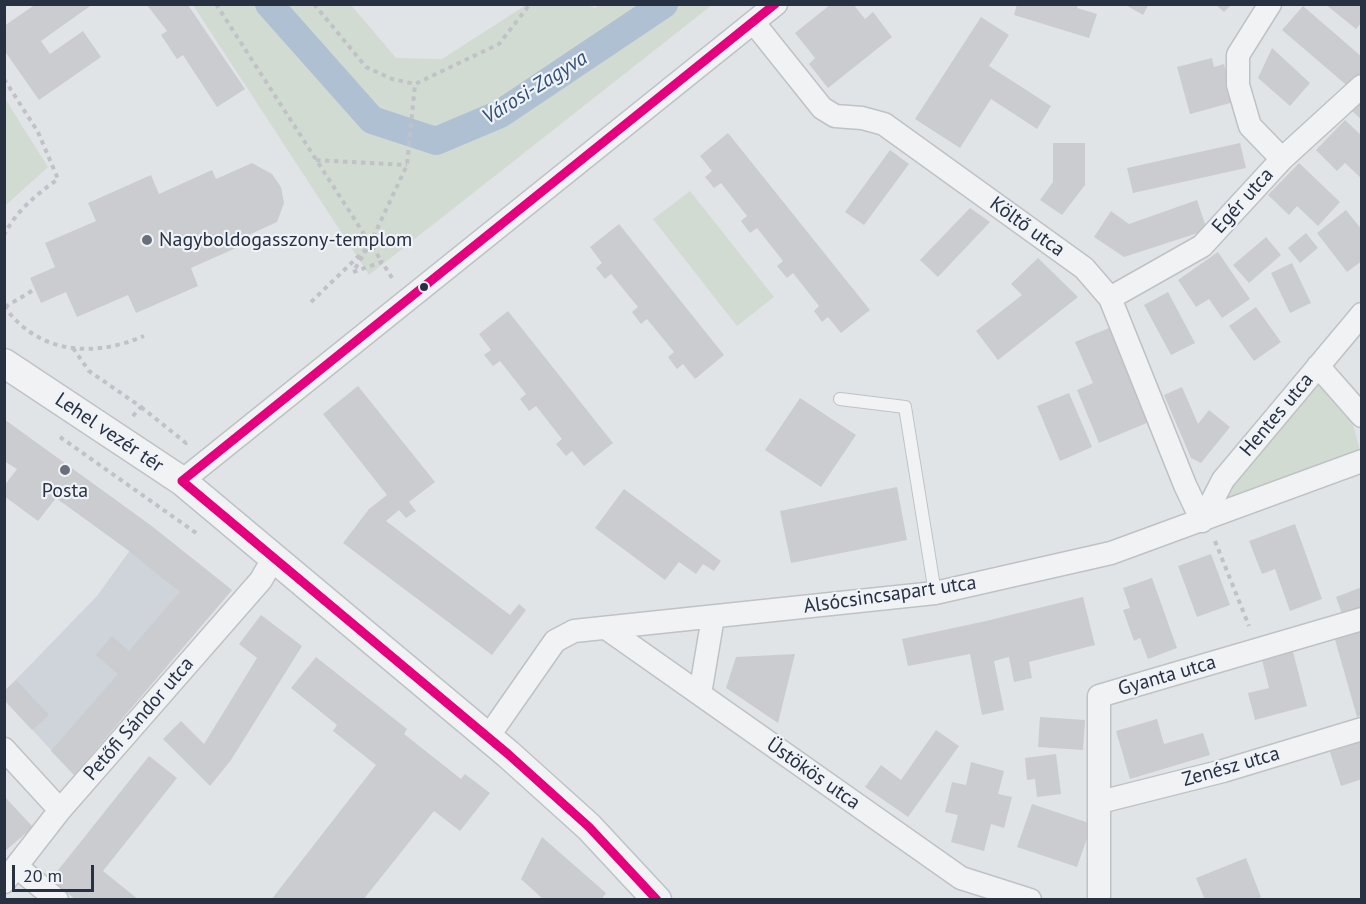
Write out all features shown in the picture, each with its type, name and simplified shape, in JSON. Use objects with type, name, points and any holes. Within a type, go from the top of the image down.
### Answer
[{"type":"street","points":[[182,482],[776,4]]},
{"type":"street","points":[[1270,4],[1238,55],[1238,85],[1250,126],[1282,159]]},
{"type":"street","name":"Költő utca","points":[[754,23],[822,108],[835,116],[862,118],[884,124],[1084,268],[1110,298],[1180,474],[1202,521]]},
{"type":"street","name":"Egér utca","points":[[1110,298],[1202,246],[1282,159],[1362,86]]},
{"type":"street","name":"Hentes utca","points":[[1202,521],[1223,480],[1362,314]]},
{"type":"street","name":"Lehel vezér tér","points":[[4,363],[182,482],[274,557],[488,736],[589,826],[657,900]]},
{"type":"street","points":[[1318,366],[1362,416]]},
{"type":"street","name":"Alsócsincsapart utca","points":[[488,736],[555,641],[574,631],[935,593],[1111,553],[1362,461]]},
{"type":"street","name":"Petőfi Sándor utca","points":[[11,874],[60,810],[261,580],[274,557]]},
{"type":"street","points":[[700,694],[713,617]]},
{"type":"street","name":"Gyanta utca","points":[[1099,900],[1100,696],[1362,619]]},
{"type":"street","name":"Üstökös utca","points":[[606,628],[960,878],[1030,900]]},
{"type":"street","name":"Zenész utca","points":[[1100,802],[1223,771],[1362,729]]},
{"type":"street","points":[[4,749],[60,810]]},
{"type":"street","points":[[11,874],[57,900]]},
{"type":"lane","points":[[840,399],[905,406],[935,593]]},
{"type":"path","points":[[216,4],[392,278],[384,285]]},
{"type":"path","points":[[314,4],[366,66],[392,79],[415,84],[499,44],[530,4]]},
{"type":"path","points":[[4,80],[38,132],[58,179],[33,196],[11,222],[4,235]]},
{"type":"path","points":[[382,262],[353,272],[370,244],[407,165],[415,84]]},
{"type":"path","points":[[316,159],[407,165]]},
{"type":"path","points":[[311,302],[370,244]]},
{"type":"path","points":[[35,289],[5,307],[23,328],[47,342],[73,348],[102,349],[126,344],[144,336]]},
{"type":"path","points":[[141,407],[186,443],[193,438]]},
{"type":"path","points":[[1202,521],[1217,543],[1258,649]]},
{"type":"shaded area","points":[[601,4],[712,5],[369,275],[193,5],[351,5],[396,58],[442,59],[526,5],[587,5],[595,8]]},
{"type":"shaded area","points":[[4,97],[48,167],[5,206],[4,206]]},
{"type":"shaded area","points":[[690,191],[774,297],[737,326],[653,219]]},
{"type":"shaded area","points":[[1318,383],[1342,404],[1351,420],[1360,450],[1352,458],[1224,504],[1219,497]]},
{"type":"shaded area","points":[[149,524],[232,590],[74,775],[5,700],[5,691],[97,596]]},
{"type":"building","points":[[36,4],[93,4],[41,41],[50,54],[83,31],[101,57],[39,100],[4,50],[4,26]]},
{"type":"building","points":[[831,4],[853,4],[865,19],[873,12],[892,37],[828,88],[809,64],[815,58],[795,33]]},
{"type":"building","points":[[1017,4],[1078,4],[1077,8],[1097,14],[1089,38],[1014,15]]},
{"type":"building","points":[[1124,4],[1149,4],[1143,15]]},
{"type":"building","points":[[1325,4],[1362,4],[1362,22],[1356,29]]},
{"type":"building","points":[[147,5],[188,5],[245,89],[217,107],[183,55],[177,59],[161,35],[167,31]]},
{"type":"building","points":[[1216,5],[1231,5],[1224,12]]},
{"type":"building","points":[[1303,6],[1362,57],[1362,77],[1351,89],[1282,30]]},
{"type":"building","points":[[981,17],[1009,35],[989,66],[1051,106],[1037,129],[991,99],[960,148],[915,119]]},
{"type":"building","points":[[1272,48],[1310,83],[1290,106],[1258,78]]},
{"type":"building","points":[[1212,58],[1214,67],[1224,64],[1234,102],[1190,114],[1177,67]]},
{"type":"building","points":[[1362,102],[1362,120],[1352,111]]},
{"type":"building","points":[[1345,120],[1362,136],[1362,179],[1345,163],[1337,171],[1316,150]]},
{"type":"building","points":[[728,133],[870,310],[841,333],[828,317],[822,322],[814,311],[819,306],[793,273],[787,278],[777,266],[783,261],[757,228],[750,233],[741,221],[747,216],[721,183],[714,188],[705,177],[712,171],[700,156]]},
{"type":"building","points":[[1053,143],[1085,143],[1085,185],[1062,215],[1040,200],[1053,182]]},
{"type":"building","points":[[1240,143],[1246,168],[1133,193],[1127,168]]},
{"type":"building","points":[[890,150],[909,164],[864,225],[845,212]]},
{"type":"building","name":"Nagyboldogasszony-templom","points":[[252,163],[272,174],[281,187],[284,203],[277,222],[242,238],[245,244],[191,268],[198,286],[136,313],[128,295],[77,317],[66,292],[41,303],[30,278],[55,267],[45,243],[96,221],[88,203],[151,175],[159,194],[212,170],[216,179]]},
{"type":"building","points":[[1299,163],[1340,202],[1318,226],[1297,206],[1289,215],[1268,195]]},
{"type":"building","points":[[1197,200],[1207,230],[1124,257],[1094,237],[1111,211],[1129,224]]},
{"type":"building","points":[[970,208],[990,222],[938,277],[920,260]]},
{"type":"building","points":[[1346,210],[1362,230],[1362,261],[1347,272],[1317,233]]},
{"type":"building","points":[[619,224],[724,355],[695,379],[683,364],[677,369],[668,357],[674,352],[647,319],[641,324],[632,312],[638,307],[611,274],[605,279],[596,268],[602,263],[590,247]]},
{"type":"building","points":[[1306,233],[1318,248],[1300,263],[1288,248]]},
{"type":"building","points":[[1266,237],[1281,255],[1249,283],[1233,265]]},
{"type":"building","points":[[1218,252],[1250,299],[1222,318],[1209,299],[1196,307],[1178,280]]},
{"type":"building","points":[[1038,258],[1078,297],[998,360],[976,331],[1022,295],[1011,284]]},
{"type":"building","points":[[1292,263],[1311,303],[1290,313],[1271,273]]},
{"type":"building","points":[[1168,292],[1195,343],[1171,355],[1144,305]]},
{"type":"building","points":[[1256,307],[1281,342],[1254,361],[1229,326]]},
{"type":"building","points":[[508,311],[613,443],[584,466],[572,451],[566,456],[556,444],[562,439],[536,406],[529,411],[520,399],[526,394],[500,361],[493,366],[484,355],[491,350],[479,334]]},
{"type":"building","points":[[1109,328],[1149,422],[1099,443],[1077,390],[1093,383],[1075,342]]},
{"type":"building","points":[[358,386],[435,482],[409,502],[416,511],[406,518],[399,510],[386,521],[510,615],[519,604],[526,610],[492,655],[343,543],[369,509],[387,495],[323,414]]},
{"type":"building","points":[[1182,387],[1198,424],[1209,410],[1230,427],[1201,463],[1191,458],[1164,395]]},
{"type":"building","points":[[1069,393],[1092,447],[1060,461],[1037,406]]},
{"type":"building","points":[[800,398],[856,435],[821,487],[765,450]]},
{"type":"building","points":[[4,419],[149,524],[232,590],[74,775],[51,751],[118,674],[96,655],[112,636],[129,651],[180,592],[129,551],[56,498],[38,521],[4,496],[4,486],[17,469],[4,461]]},
{"type":"building","points":[[897,487],[907,540],[791,563],[780,511]]},
{"type":"building","points":[[624,489],[721,561],[714,571],[703,564],[696,574],[679,562],[665,580],[595,528]]},
{"type":"building","points":[[1295,524],[1322,599],[1290,611],[1275,569],[1262,574],[1249,541]]},
{"type":"building","points":[[1211,554],[1230,605],[1197,617],[1178,566]]},
{"type":"building","points":[[1152,578],[1177,648],[1148,659],[1140,638],[1134,641],[1123,610],[1130,608],[1123,588]]},
{"type":"building","points":[[1362,587],[1362,610],[1343,617],[1336,597]]},
{"type":"building","points":[[1083,597],[1095,645],[1029,662],[1032,678],[1014,682],[1009,657],[994,661],[1004,710],[982,715],[970,654],[908,666],[902,639]]},
{"type":"building","points":[[261,615],[302,646],[231,760],[210,786],[163,739],[181,721],[204,744],[257,658],[239,644]]},
{"type":"building","points":[[1360,628],[1362,634],[1362,715],[1357,717],[1334,636]]},
{"type":"building","points":[[1292,648],[1307,706],[1255,720],[1248,693],[1269,688],[1261,656]]},
{"type":"building","points":[[795,654],[778,723],[726,688],[736,657]]},
{"type":"building","points":[[316,657],[407,729],[404,734],[461,779],[465,774],[490,793],[460,831],[434,811],[363,900],[271,900],[376,765],[333,731],[337,725],[291,688]]},
{"type":"building","points":[[16,680],[49,715],[32,730],[4,700],[4,691]]},
{"type":"building","points":[[1040,717],[1085,720],[1083,750],[1038,747]]},
{"type":"building","points":[[1157,719],[1164,744],[1203,733],[1210,755],[1130,779],[1116,731]]},
{"type":"building","points":[[936,730],[959,746],[908,817],[865,787],[881,765],[901,780]]},
{"type":"building","points":[[1362,741],[1362,779],[1341,786],[1330,752]]},
{"type":"building","points":[[1056,754],[1061,794],[1037,797],[1035,779],[1027,780],[1025,758]]},
{"type":"building","points":[[149,756],[177,778],[103,871],[139,900],[76,900],[51,879]]},
{"type":"building","points":[[971,762],[1004,771],[998,794],[1012,797],[1004,828],[991,824],[984,851],[951,842],[958,815],[945,812],[952,782],[966,785]]},
{"type":"building","points":[[4,796],[33,827],[4,852]]},
{"type":"building","points":[[1032,804],[1092,824],[1077,867],[1017,847]]},
{"type":"building","points":[[542,837],[606,893],[601,900],[544,900],[521,879]]},
{"type":"building","points":[[1246,858],[1261,897],[1256,900],[1205,900],[1196,878]]},
{"type":"waterway","name":"Városi-Zagyva","points":[[269,4],[372,120],[436,141],[500,114],[664,4]]},
{"type":"transit line","points":[[182,481],[775,4]]},
{"type":"transit line","points":[[182,481],[508,754],[589,827],[657,900]]},
{"type":"place","name":"Nagyboldogasszony-templom","points":[[147,240]]},
{"type":"place","name":"Posta","points":[[65,470]]}]
